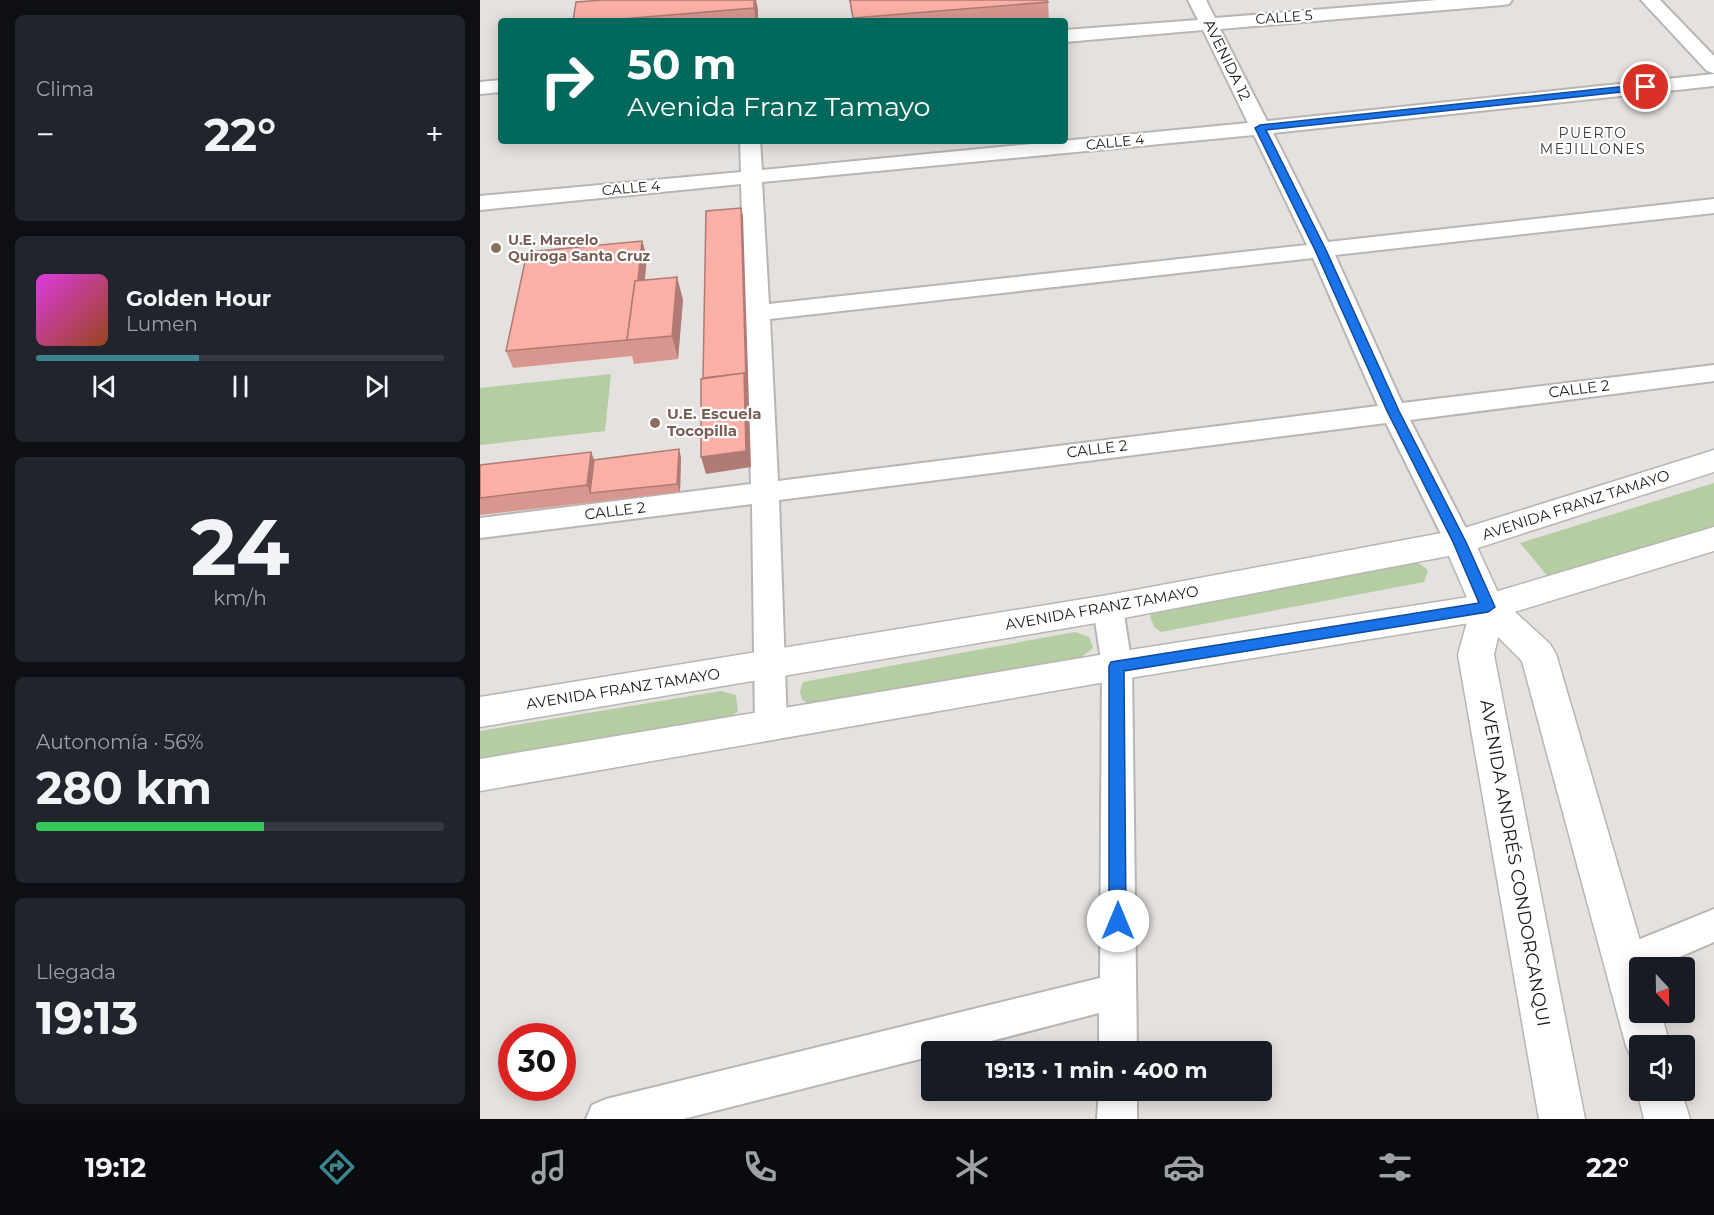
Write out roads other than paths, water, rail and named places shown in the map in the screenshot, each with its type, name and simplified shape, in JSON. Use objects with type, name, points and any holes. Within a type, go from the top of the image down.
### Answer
[{"type":"main road","name":"AVENIDA FRANZ TAMAYO","points":[[480,712],[1108,608],[1459,542],[1714,461]]},
{"type":"main road","points":[[480,775],[1117,666],[1488,607],[1714,538]]},
{"type":"main road","points":[[1459,542],[1488,607],[1538,654],[1645,1035]]},
{"type":"main road","name":"AVENIDA ANDRÉS CONDORCANQUI","points":[[1488,607],[1476,655],[1562,1119]]},
{"type":"main road","points":[[1662,1101],[1667,1119]]},
{"type":"street","name":"AVENIDA 12","points":[[1197,0],[1321,250],[1393,411],[1459,542]]},
{"type":"street","name":"CALLE 5","points":[[1068,36],[1503,0]]},
{"type":"street","points":[[1650,0],[1714,67]]},
{"type":"street","name":"CALLE 4","points":[[480,203],[1260,128],[1714,80]]},
{"type":"street","points":[[480,88],[498,86]]},
{"type":"street","points":[[750,144],[759,313],[771,725]]},
{"type":"street","points":[[759,313],[1714,206]]},
{"type":"street","name":"CALLE 2","points":[[480,528],[1393,411],[1714,373]]},
{"type":"street","points":[[1108,608],[1117,666],[1118,1041]]},
{"type":"street","points":[[1626,962],[1714,926]]},
{"type":"street","points":[[606,1119],[1118,991]]},
{"type":"street","points":[[1118,1101],[1118,1119]]},
{"type":"place","name":"U.E. Marcelo Quiroga Santa Cruz","points":[[496,248]]},
{"type":"place","name":"U.E. Escuela Tocopilla","points":[[655,423]]},
{"type":"district","name":"PUERTO MEJILLONES","points":[[1593,142]]}]
